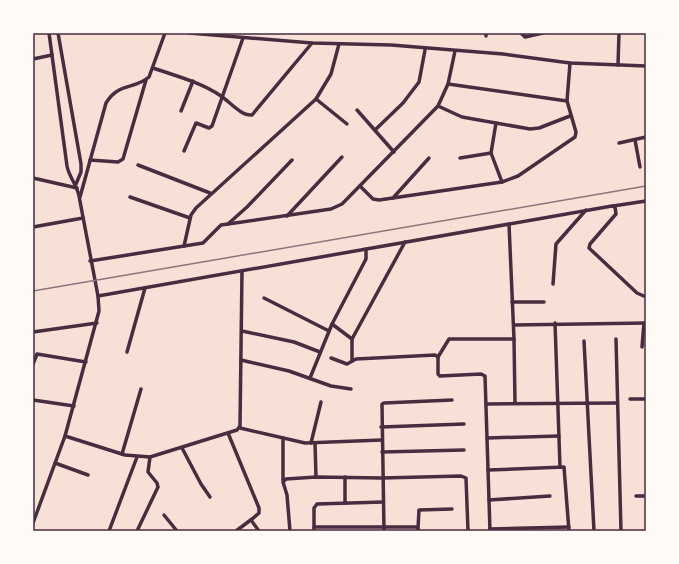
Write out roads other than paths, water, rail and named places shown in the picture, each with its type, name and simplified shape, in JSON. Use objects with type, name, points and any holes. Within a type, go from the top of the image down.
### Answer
[{"type":"street","points":[[33,523],[65,436],[99,311],[98,296],[82,218],[80,199],[77,186],[68,172],[49,33]]},
{"type":"street","points":[[58,33],[81,164],[81,172],[77,186]]},
{"type":"street","points":[[90,160],[118,162],[123,159],[146,80],[150,76],[166,33]]},
{"type":"street","points":[[189,33],[312,43],[391,46],[618,66],[646,66]]},
{"type":"street","points":[[521,33],[525,37],[543,33]]},
{"type":"street","points":[[618,66],[619,33]]},
{"type":"street","points":[[184,151],[196,124],[209,128],[212,126],[243,38]]},
{"type":"street","points":[[153,68],[194,81],[222,97],[244,114],[252,115],[312,43]]},
{"type":"street","points":[[184,246],[190,218],[196,208],[210,193],[316,99],[332,74],[339,44]]},
{"type":"street","points":[[375,130],[403,103],[419,82],[425,50]]},
{"type":"street","points":[[90,261],[204,243],[217,227],[339,206],[438,106],[448,84],[455,51]]},
{"type":"street","points":[[33,59],[52,55]]},
{"type":"street","points":[[360,186],[376,200],[502,182],[518,176],[575,138],[576,132],[566,101],[570,62]]},
{"type":"street","points":[[80,199],[104,108],[110,96],[124,87],[146,80]]},
{"type":"street","points":[[181,111],[194,81]]},
{"type":"street","points":[[448,84],[566,101]]},
{"type":"street","points":[[316,99],[347,124]]},
{"type":"street","points":[[438,106],[462,117],[535,130],[570,116]]},
{"type":"street","points":[[358,110],[394,152]]},
{"type":"street","points":[[496,123],[490,153],[502,182]]},
{"type":"street","points":[[619,143],[646,137]]},
{"type":"street","points":[[635,140],[640,167]]},
{"type":"street","points":[[460,158],[490,153]]},
{"type":"street","points":[[287,216],[342,157]]},
{"type":"street","points":[[393,198],[429,158]]},
{"type":"street","points":[[228,224],[247,207],[292,160]]},
{"type":"street","points":[[138,165],[210,193]]},
{"type":"street","points":[[33,178],[77,186]]},
{"type":"street","points":[[130,197],[190,218]]},
{"type":"street","points":[[98,296],[586,210],[646,201]]},
{"type":"street","points":[[613,206],[616,209],[616,214],[590,244],[589,248],[639,295],[646,297]]},
{"type":"street","points":[[553,284],[556,244],[586,210]]},
{"type":"street","points":[[33,227],[82,218]]},
{"type":"street","points":[[509,224],[514,325],[515,403]]},
{"type":"street","points":[[352,361],[352,339],[405,242]]},
{"type":"street","points":[[310,378],[332,324],[366,259],[366,249]]},
{"type":"street","points":[[240,428],[242,271]]},
{"type":"street","points":[[126,352],[145,288]]},
{"type":"street","points":[[264,298],[329,331]]},
{"type":"street","points":[[512,302],[544,302]]},
{"type":"street","points":[[33,332],[96,323]]},
{"type":"street","points":[[514,325],[555,323],[645,323],[642,347]]},
{"type":"street","points":[[555,323],[560,467]]},
{"type":"street","points":[[332,324],[352,339]]},
{"type":"street","points":[[242,331],[294,342],[320,352]]},
{"type":"street","points":[[488,470],[560,467],[565,469],[569,529],[490,530],[488,470],[486,404],[486,376],[481,374],[440,376],[438,374],[438,357],[449,339],[514,338]]},
{"type":"street","points":[[616,339],[621,531]]},
{"type":"street","points":[[584,341],[594,531]]},
{"type":"street","points":[[33,364],[37,354],[86,362]]},
{"type":"street","points":[[331,358],[347,364],[356,359],[427,355],[436,355],[438,357]]},
{"type":"street","points":[[242,360],[310,378],[331,386],[351,389]]},
{"type":"street","points":[[122,454],[142,389]]},
{"type":"street","points":[[630,399],[646,399]]},
{"type":"street","points":[[33,400],[74,406]]},
{"type":"street","points":[[384,529],[380,408],[384,402],[452,400]]},
{"type":"street","points":[[316,477],[313,443],[321,402]]},
{"type":"street","points":[[486,404],[587,402],[617,403]]},
{"type":"street","points":[[381,427],[464,424]]},
{"type":"street","points":[[65,436],[122,454],[137,457],[150,457],[182,448],[240,428],[313,443],[382,440]]},
{"type":"street","points":[[228,433],[259,508],[259,512],[236,531]]},
{"type":"street","points":[[487,438],[559,436]]},
{"type":"street","points":[[283,438],[283,480],[287,495],[290,531]]},
{"type":"street","points":[[182,448],[201,484],[210,497]]},
{"type":"street","points":[[382,452],[464,450]]},
{"type":"street","points":[[109,531],[137,457]]},
{"type":"street","points":[[137,531],[158,487],[157,483],[148,472],[150,457]]},
{"type":"street","points":[[55,463],[88,475]]},
{"type":"street","points":[[283,480],[316,477],[466,477],[468,531]]},
{"type":"street","points":[[345,477],[345,503]]},
{"type":"street","points":[[489,500],[550,496]]},
{"type":"street","points":[[636,496],[646,496]]},
{"type":"street","points":[[383,502],[315,505],[314,529],[419,529],[419,510],[452,509]]},
{"type":"street","points":[[164,515],[175,530]]},
{"type":"street","points":[[252,519],[259,531]]},
{"type":"railway","points":[[33,291],[646,186]]}]
